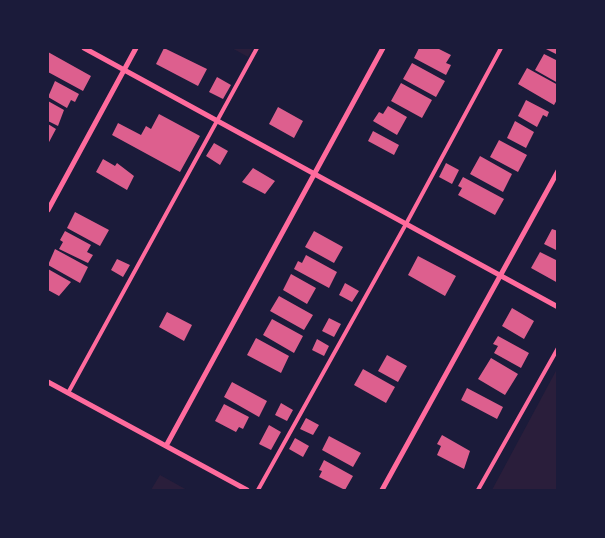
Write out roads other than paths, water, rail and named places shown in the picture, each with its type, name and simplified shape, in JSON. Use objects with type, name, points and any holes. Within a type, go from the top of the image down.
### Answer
[{"type":"street","points":[[84,48],[558,307]]},
{"type":"street","points":[[48,210],[136,48]]},
{"type":"street","points":[[166,446],[313,173],[383,48]]},
{"type":"street","points":[[382,490],[558,171]]},
{"type":"street","points":[[48,382],[247,490]]},
{"type":"lane","points":[[68,393],[256,48]]},
{"type":"lane","points":[[258,490],[406,224],[501,48]]},
{"type":"lane","points":[[478,490],[558,348]]}]
